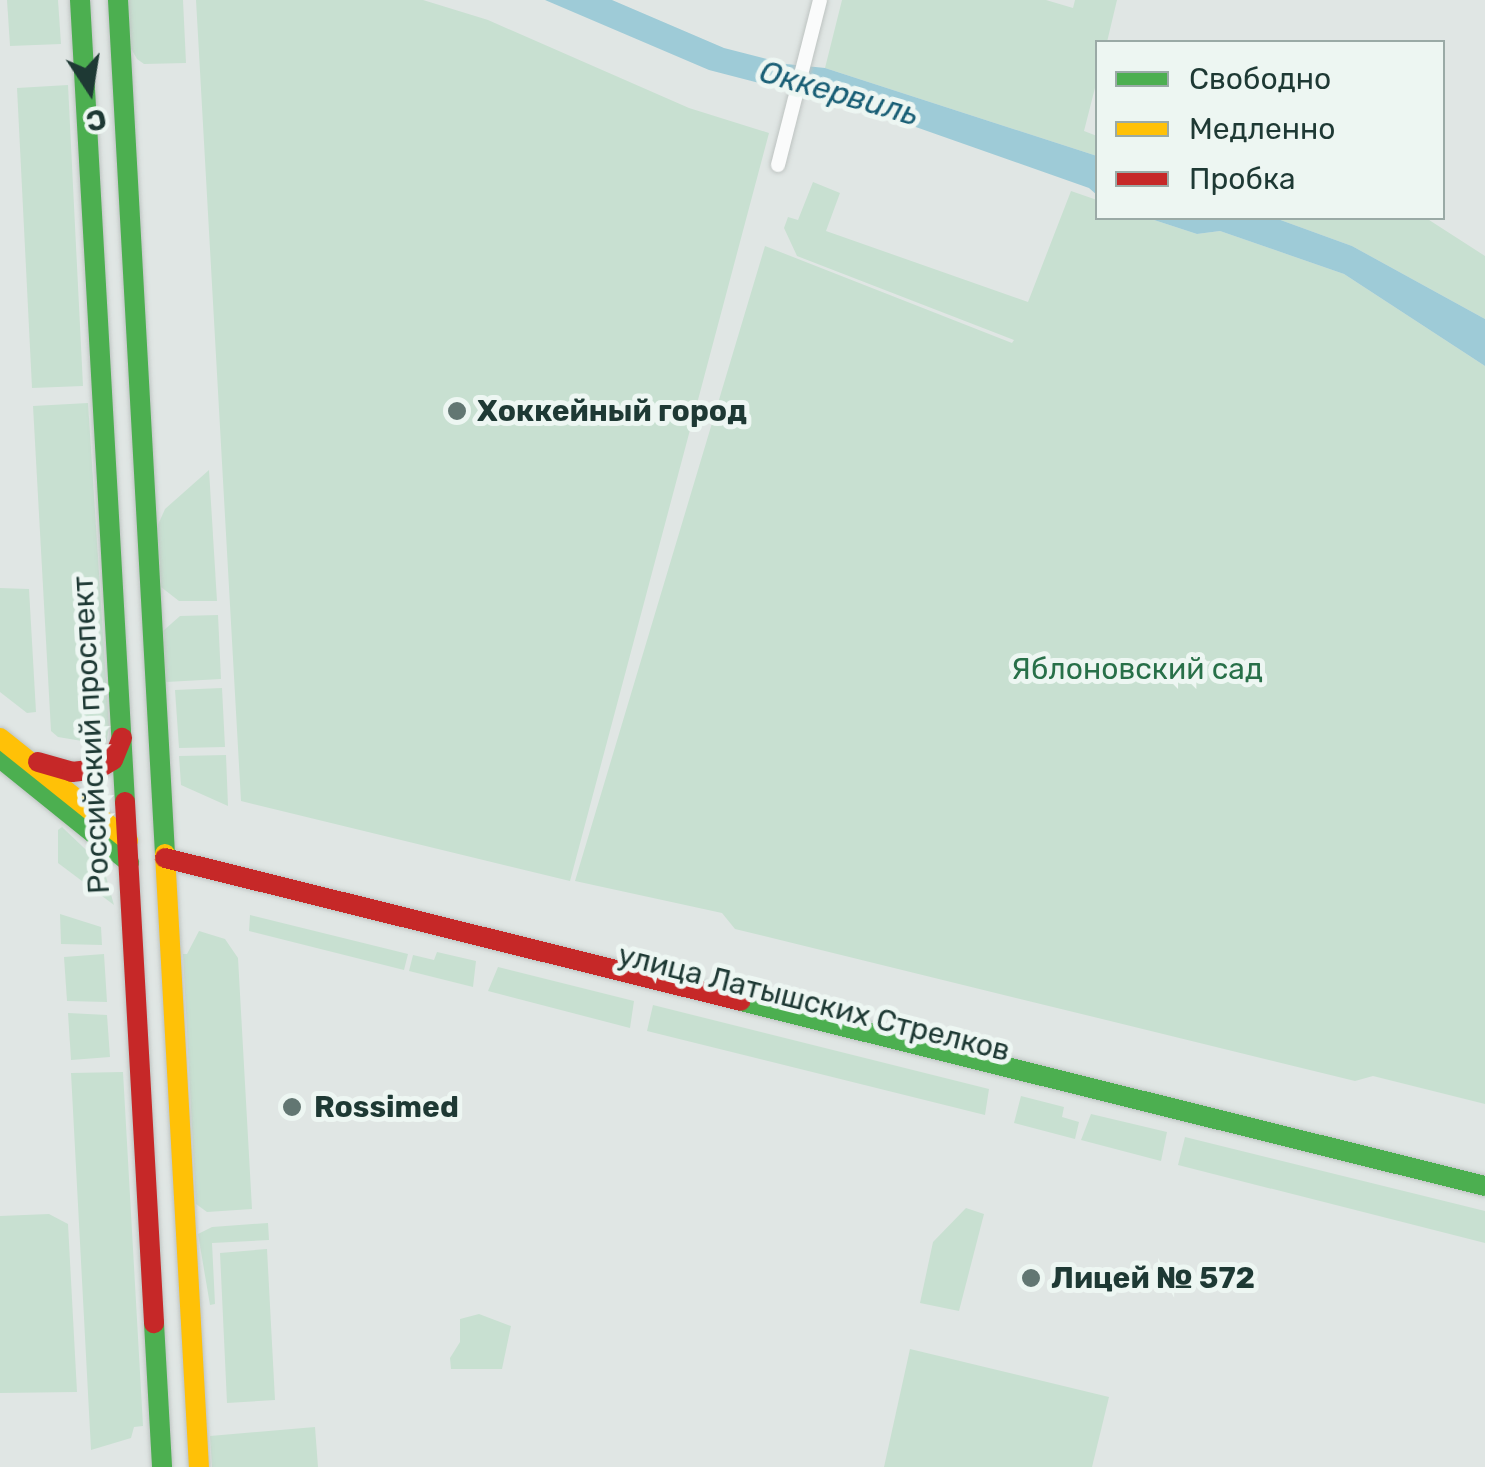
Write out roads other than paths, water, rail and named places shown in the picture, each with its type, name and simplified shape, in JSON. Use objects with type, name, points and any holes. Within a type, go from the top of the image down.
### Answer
[{"type":"street","name":"Российский проспект","points":[[80,0],[162,1467]]},
{"type":"street","points":[[118,0],[199,1467]]},
{"type":"street","points":[[778,165],[820,0]]},
{"type":"street","points":[[0,738],[128,840],[166,865]]},
{"type":"street","points":[[25,758],[59,770],[85,772],[113,760],[122,738]]},
{"type":"street","points":[[0,758],[129,862]]},
{"type":"street","name":"улица Латышских Стрелков","points":[[129,862],[166,865],[1485,1186]]},
{"type":"street","name":"улица Латышских Стрелков","points":[[166,865],[1485,1199]]},
{"type":"water","name":"Оккервиль","points":[[545,0],[612,0],[724,48],[786,64],[825,68],[1095,155],[1095,193],[876,113],[709,70]]},
{"type":"water","points":[[1154,220],[1280,220],[1352,246],[1485,319],[1485,366],[1344,274],[1220,231],[1197,234]]},
{"type":"place","name":"Хоккейный город","points":[[457,411]]},
{"type":"place","name":"Rossimed","points":[[292,1107]]},
{"type":"place","name":"Лицей № 572","points":[[1031,1278]]},
{"type":"park label","name":"Яблоновский сад","points":[[1137,669]]}]
